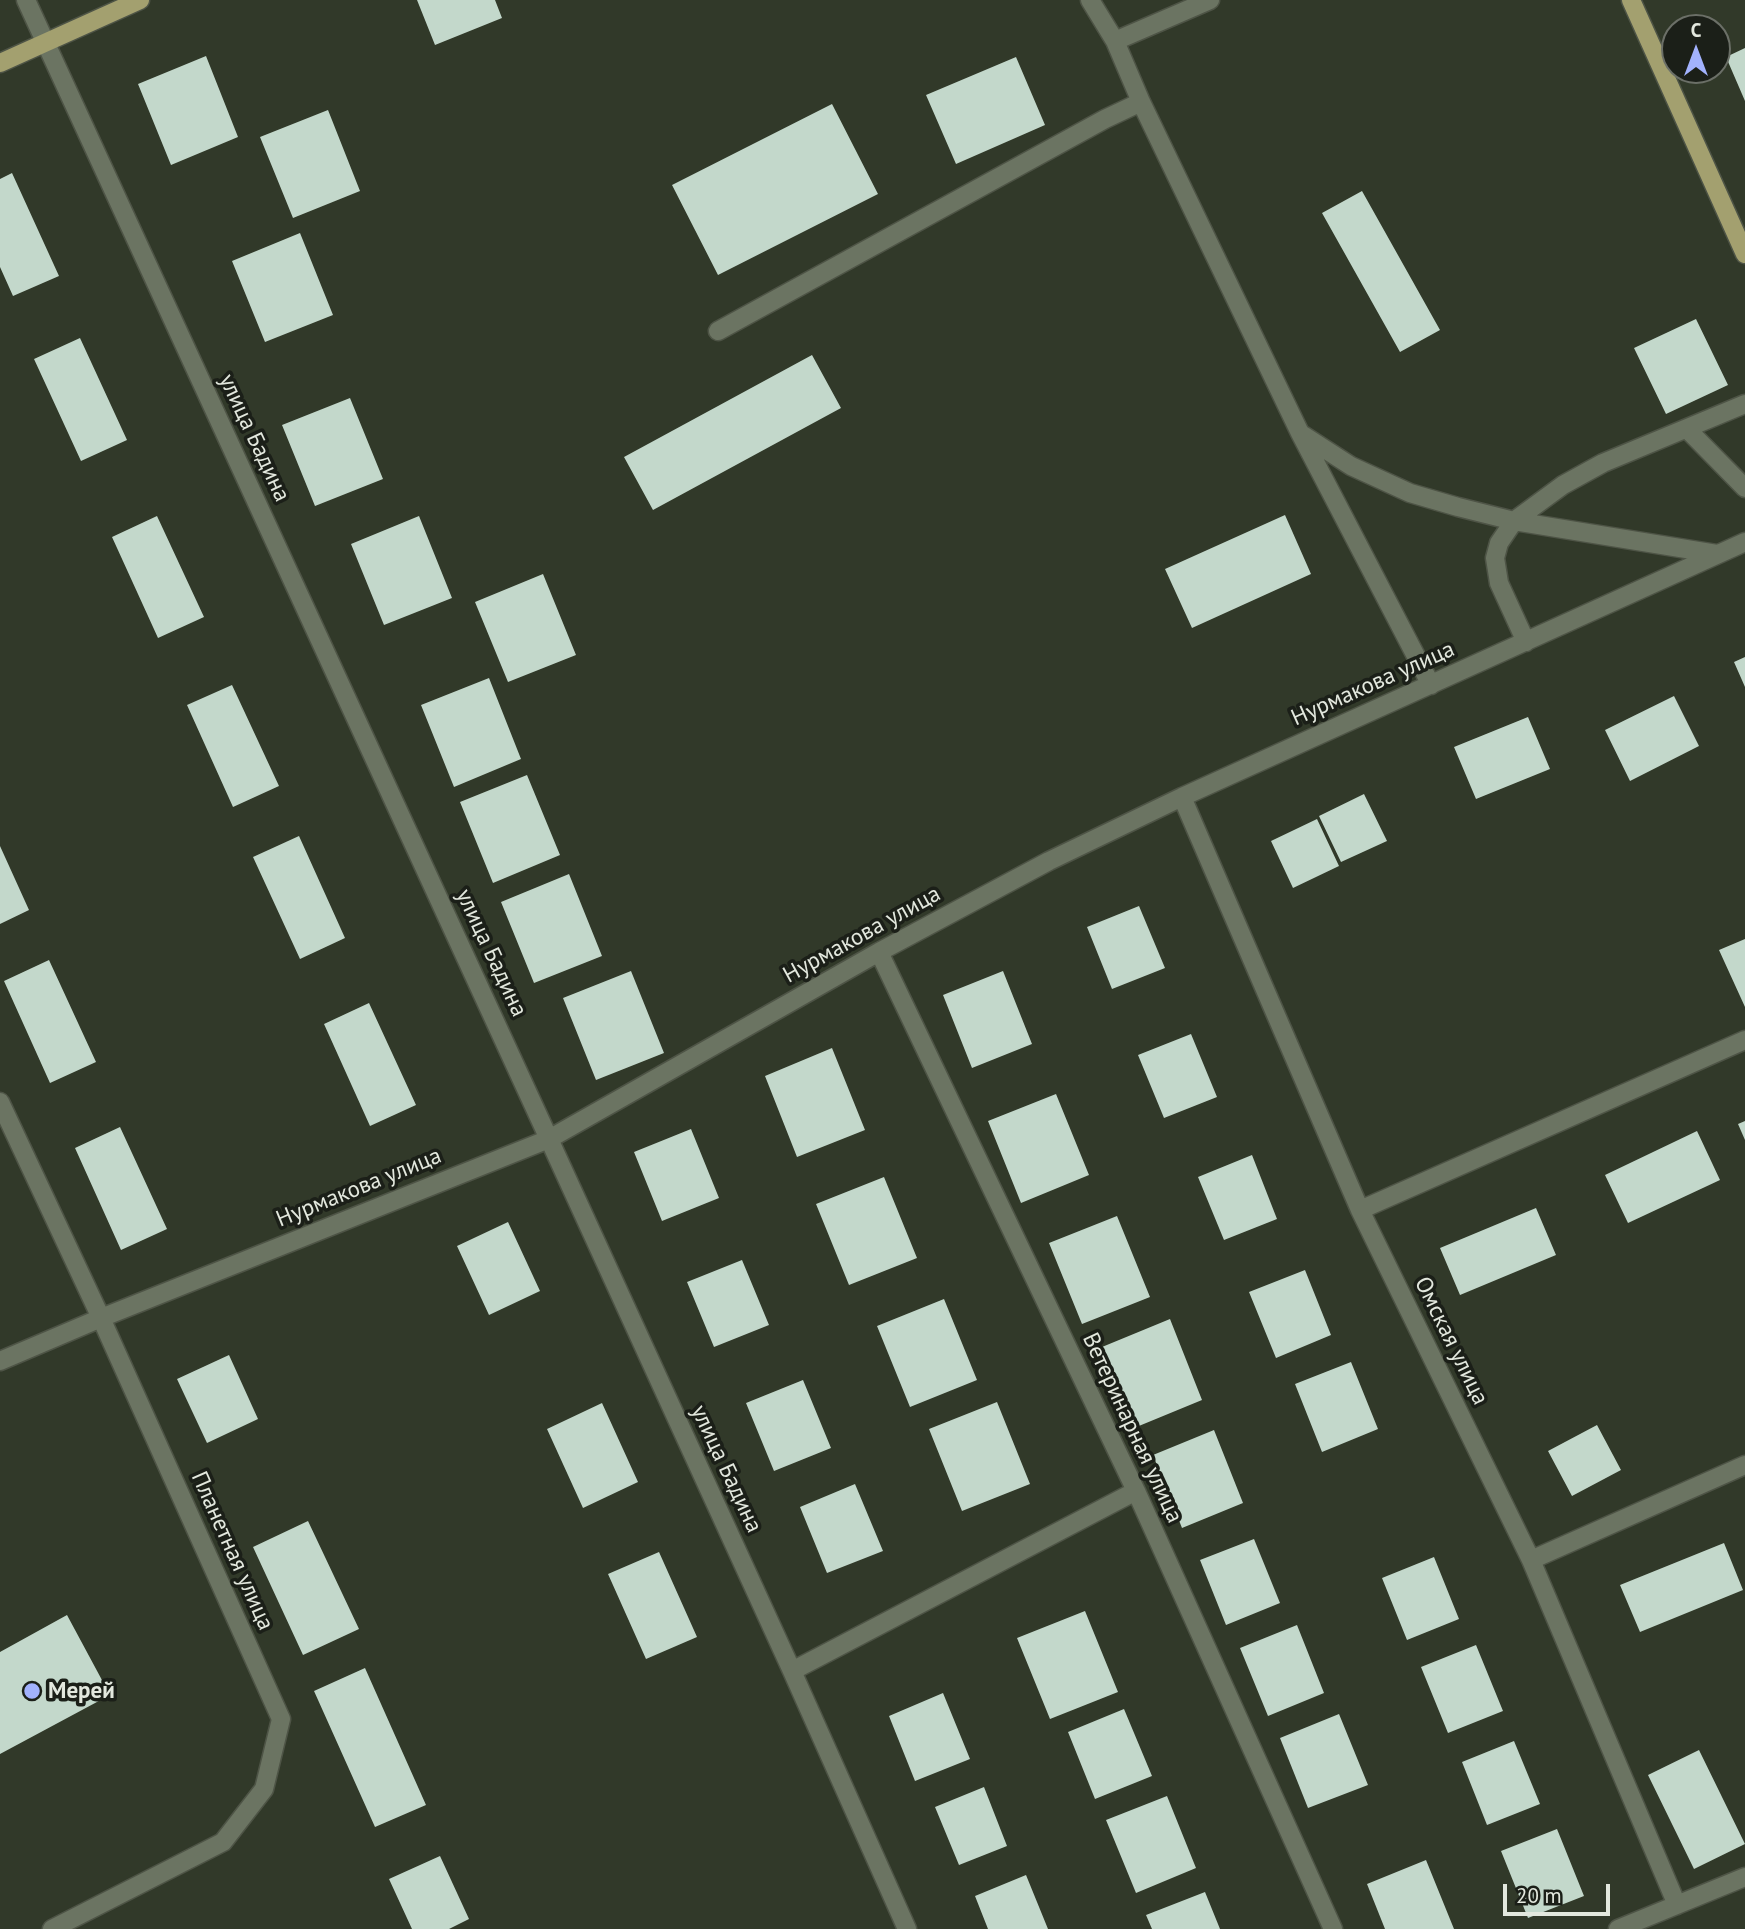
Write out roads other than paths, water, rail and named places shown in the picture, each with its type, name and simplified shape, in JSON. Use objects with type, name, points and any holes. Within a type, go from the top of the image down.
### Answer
[{"type":"main road","points":[[0,63],[140,0]]},
{"type":"main road","points":[[1631,0],[1745,254]]},
{"type":"street","name":"улица Бадина","points":[[26,0],[792,1671],[907,1929]]},
{"type":"street","points":[[1090,0],[1115,41],[1140,102],[1300,433],[1431,685]]},
{"type":"street","points":[[1115,41],[1210,0]]},
{"type":"street","points":[[718,331],[1105,118],[1140,102]]},
{"type":"street","points":[[1526,642],[1499,583],[1495,558],[1499,543],[1514,521],[1563,485],[1603,463],[1745,404]]},
{"type":"street","points":[[1687,429],[1745,488]]},
{"type":"street","points":[[1300,433],[1352,466],[1410,493],[1514,521],[1717,554]]},
{"type":"street","name":"Нурмакова улица","points":[[0,1361],[100,1318],[549,1139],[879,952],[1049,861],[1182,797],[1745,542]]},
{"type":"street","name":"Омская улица","points":[[1182,797],[1360,1210],[1531,1560],[1677,1905]]},
{"type":"street","name":"Ветеринарная улица","points":[[879,952],[1136,1491],[1333,1929]]},
{"type":"street","points":[[1360,1210],[1745,1040]]},
{"type":"street","name":"Планетная улица","points":[[0,1102],[281,1719],[264,1789],[223,1842],[52,1929]]},
{"type":"street","points":[[1531,1560],[1745,1465]]},
{"type":"street","points":[[792,1671],[1136,1491]]},
{"type":"street","points":[[1618,1929],[1745,1877]]},
{"type":"place","name":"Мерей","points":[[32,1691]]}]
